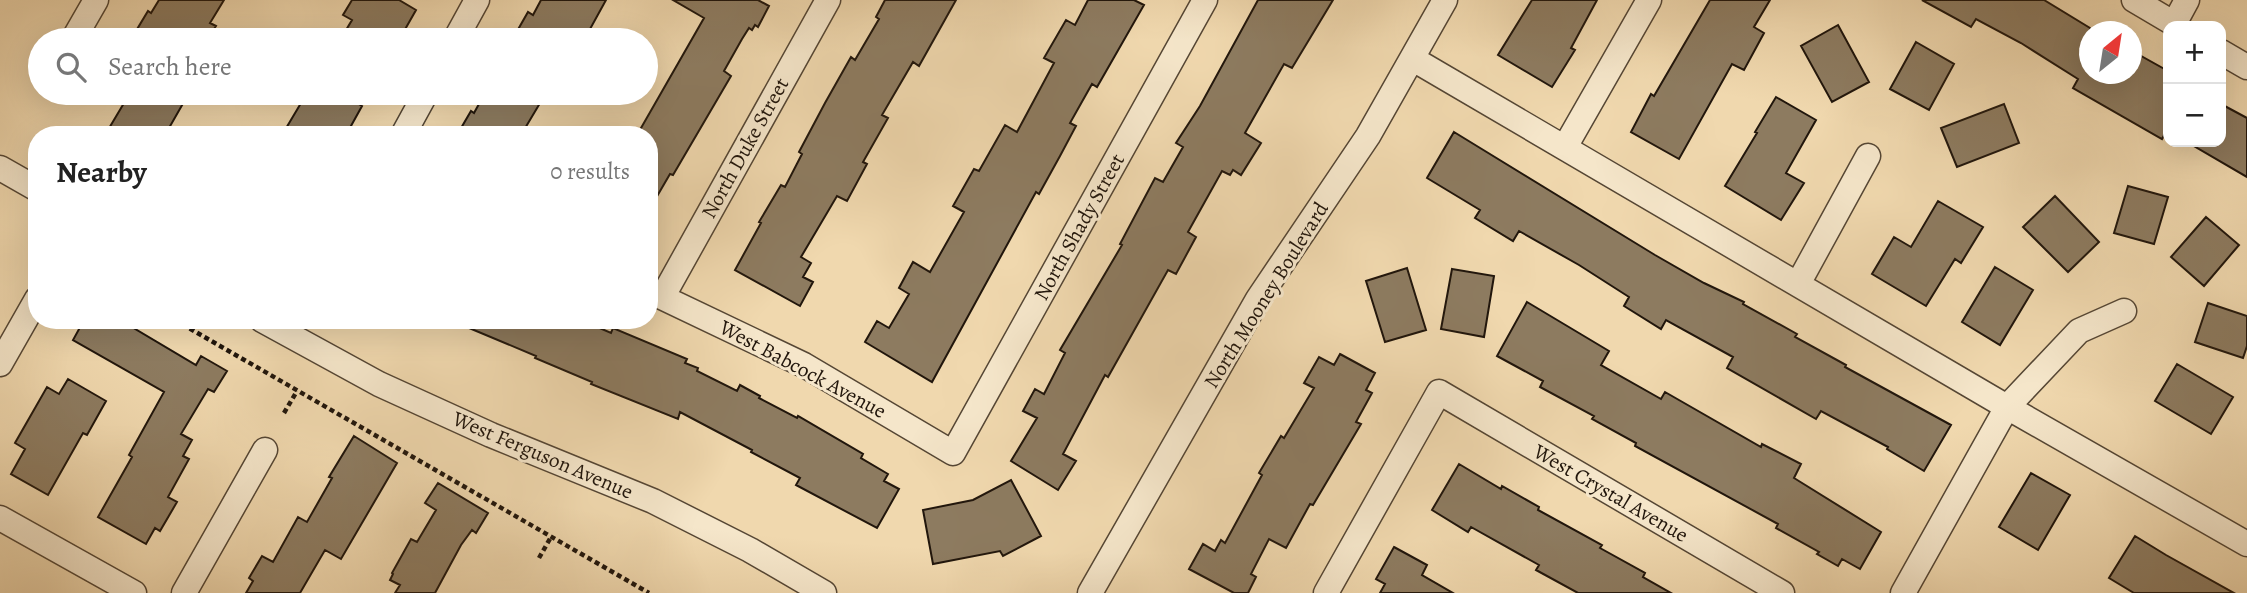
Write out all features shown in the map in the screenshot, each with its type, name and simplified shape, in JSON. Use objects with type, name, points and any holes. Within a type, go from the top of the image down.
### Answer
[{"type":"street","points":[[80,28],[96,0]]},
{"type":"street","points":[[462,28],[477,0]]},
{"type":"street","name":"North Duke Street","points":[[658,290],[828,0]]},
{"type":"street","name":"North Shady Street","points":[[953,453],[1205,0]]},
{"type":"street","name":"North Mooney Boulevard","points":[[1090,593],[1258,299],[1368,136],[1445,0]]},
{"type":"street","points":[[1565,147],[1649,0]]},
{"type":"street","points":[[2134,0],[2169,21]]},
{"type":"street","points":[[2178,21],[2187,0]]},
{"type":"street","points":[[2226,55],[2247,67]]},
{"type":"street","points":[[1413,59],[2007,407],[2247,544]]},
{"type":"street","points":[[408,126],[419,105]]},
{"type":"street","points":[[1798,284],[1868,156]]},
{"type":"street","points":[[0,168],[28,184]]},
{"type":"street","name":"West Babcock Avenue","points":[[658,294],[804,365],[953,453]]},
{"type":"street","points":[[1903,593],[2007,407],[2079,331],[2124,311]]},
{"type":"street","points":[[0,364],[28,315]]},
{"type":"street","name":"West Ferguson Avenue","points":[[293,329],[379,384],[479,429],[653,501],[750,550],[824,593]]},
{"type":"street","name":"West Crystal Avenue","points":[[1326,593],[1439,392],[1782,593]]},
{"type":"street","points":[[184,593],[265,450]]},
{"type":"street","points":[[0,518],[134,593]]},
{"type":"path","points":[[190,329],[649,593]]},
{"type":"path","points":[[284,413],[297,391]]},
{"type":"path","points":[[539,558],[551,537]]},
{"type":"building","points":[[159,0],[224,0],[210,23],[216,26],[215,28],[138,28],[148,11],[151,13]]},
{"type":"building","points":[[352,0],[399,0],[416,10],[406,28],[347,28],[352,20],[343,15]]},
{"type":"building","points":[[541,0],[606,0],[591,28],[519,28],[528,12],[533,15]]},
{"type":"building","points":[[673,0],[758,0],[769,6],[758,27],[755,25],[752,30],[749,28],[742,39],[724,71],[731,76],[673,175],[670,174],[658,195],[658,126],[642,126],[654,105],[658,105],[658,98],[704,18]]},
{"type":"building","points":[[885,0],[956,0],[919,66],[913,62],[882,115],[888,118],[863,162],[867,164],[847,201],[837,196],[801,257],[811,263],[803,277],[813,282],[800,306],[735,270],[781,185],[785,187],[802,154],[799,152],[851,57],[855,60],[879,19],[876,17]]},
{"type":"building","points":[[1088,0],[1134,0],[1144,5],[1097,87],[1092,84],[1070,123],[1076,126],[1039,194],[1036,192],[932,382],[865,342],[877,321],[889,328],[909,294],[899,288],[913,262],[930,272],[964,212],[953,206],[974,169],[979,171],[1005,125],[1017,132],[1054,63],[1044,58],[1066,20],[1075,25]]},
{"type":"building","points":[[1258,0],[1333,0],[1292,68],[1284,64],[1245,133],[1261,143],[1241,175],[1233,170],[1230,175],[1222,171],[1188,232],[1196,237],[1176,274],[1168,270],[1108,377],[1105,375],[1063,454],[1076,461],[1058,490],[1011,461],[1037,418],[1023,411],[1035,389],[1044,394],[1065,353],[1060,350],[1122,245],[1120,244],[1155,178],[1163,182],[1183,147],[1176,143],[1200,106]]},
{"type":"building","points":[[1532,0],[1597,0],[1571,48],[1575,50],[1552,87],[1498,55]]},
{"type":"building","points":[[1710,0],[1770,0],[1754,27],[1764,33],[1744,70],[1732,64],[1679,159],[1631,132],[1651,94],[1654,96]]},
{"type":"building","points":[[1922,0],[2044,0],[2079,21],[2079,84],[2142,84],[2142,57],[2163,68],[2162,139],[2073,88],[2078,79],[2021,43],[1976,19],[1971,27]]},
{"type":"building","points":[[1838,25],[1869,82],[1832,102],[1801,46]]},
{"type":"building","points":[[1916,42],[1954,64],[1929,110],[1890,89]]},
{"type":"building","points":[[1776,97],[1816,120],[1786,173],[1804,183],[1781,220],[1725,186]]},
{"type":"building","points":[[2004,104],[2019,143],[1957,167],[1941,128]]},
{"type":"building","points":[[123,105],[182,105],[170,126],[110,126]]},
{"type":"building","points":[[300,105],[362,106],[351,126],[287,126]]},
{"type":"building","points":[[478,105],[539,105],[526,126],[462,126],[471,111],[474,113]]},
{"type":"building","points":[[2226,107],[2247,118],[2247,177],[2196,147],[2226,147]]},
{"type":"building","points":[[1454,132],[1655,255],[1744,302],[1743,304],[1797,334],[1795,337],[1846,365],[1845,367],[1951,425],[1924,471],[1887,449],[1888,447],[1821,411],[1816,419],[1727,368],[1733,357],[1666,320],[1661,329],[1624,306],[1629,297],[1519,231],[1513,241],[1475,218],[1480,210],[1427,178]]},
{"type":"building","points":[[2128,186],[2168,197],[2154,244],[2114,233]]},
{"type":"building","points":[[2055,196],[2099,242],[2068,272],[2023,227]]},
{"type":"building","points":[[1938,201],[1983,227],[1961,263],[1955,259],[1926,306],[1872,274],[1894,237],[1911,247]]},
{"type":"building","points":[[2206,217],[2239,245],[2204,286],[2171,257]]},
{"type":"building","points":[[1995,267],[2033,290],[2000,345],[1962,322]]},
{"type":"building","points":[[1407,268],[1426,330],[1385,342],[1366,281]]},
{"type":"building","points":[[1452,269],[1494,276],[1484,337],[1441,329]]},
{"type":"building","points":[[1527,302],[1609,351],[1601,365],[1661,399],[1665,392],[1761,447],[1762,444],[1801,464],[1794,478],[1881,532],[1860,569],[1842,559],[1838,566],[1817,554],[1819,552],[1776,528],[1778,524],[1635,446],[1636,443],[1592,419],[1594,416],[1540,387],[1543,381],[1497,356]]},
{"type":"building","points":[[2208,303],[2247,316],[2247,346],[2243,358],[2195,342]]},
{"type":"building","points":[[79,329],[135,329],[196,365],[201,356],[227,371],[214,392],[208,389],[181,434],[192,440],[183,456],[189,459],[168,497],[177,502],[160,531],[155,528],[146,544],[98,517],[164,392],[73,340]]},
{"type":"building","points":[[472,329],[602,329],[611,333],[615,329],[687,359],[685,363],[698,368],[697,371],[737,391],[740,385],[760,396],[759,398],[797,418],[798,416],[863,454],[861,458],[888,474],[884,481],[899,489],[877,528],[796,485],[800,478],[680,412],[678,419],[591,384],[592,382],[535,358],[536,356]]},
{"type":"building","points":[[1340,354],[1375,373],[1366,390],[1372,393],[1356,422],[1361,424],[1313,505],[1310,504],[1286,548],[1269,539],[1251,574],[1256,577],[1248,593],[1234,593],[1189,569],[1203,544],[1215,551],[1221,540],[1225,543],[1262,475],[1259,473],[1314,388],[1304,383],[1319,357],[1334,365]]},
{"type":"building","points":[[2177,364],[2233,397],[2211,434],[2155,401]]},
{"type":"building","points":[[68,379],[106,401],[87,435],[83,433],[48,495],[11,474],[25,449],[15,443],[47,387],[59,394]]},
{"type":"building","points":[[354,436],[397,463],[341,559],[325,550],[300,593],[246,593],[253,581],[249,578],[262,556],[273,562],[298,517],[307,522],[332,478],[329,477]]},
{"type":"building","points":[[1459,464],[1602,545],[1600,548],[1645,573],[1643,577],[1671,593],[1578,593],[1536,570],[1539,565],[1471,527],[1468,532],[1432,510]]},
{"type":"building","points":[[2031,473],[2070,495],[2038,550],[1999,527]]},
{"type":"building","points":[[1011,480],[1041,536],[1003,556],[1000,551],[933,564],[923,510],[973,500]]},
{"type":"building","points":[[438,483],[488,513],[476,533],[472,530],[461,545],[435,593],[395,593],[400,585],[390,580],[392,573],[411,539],[417,542],[436,510],[425,503]]},
{"type":"building","points":[[2135,536],[2234,593],[2134,593],[2109,578]]},
{"type":"building","points":[[1394,547],[1427,565],[1422,575],[1453,593],[1380,593],[1385,584],[1376,579]]}]
